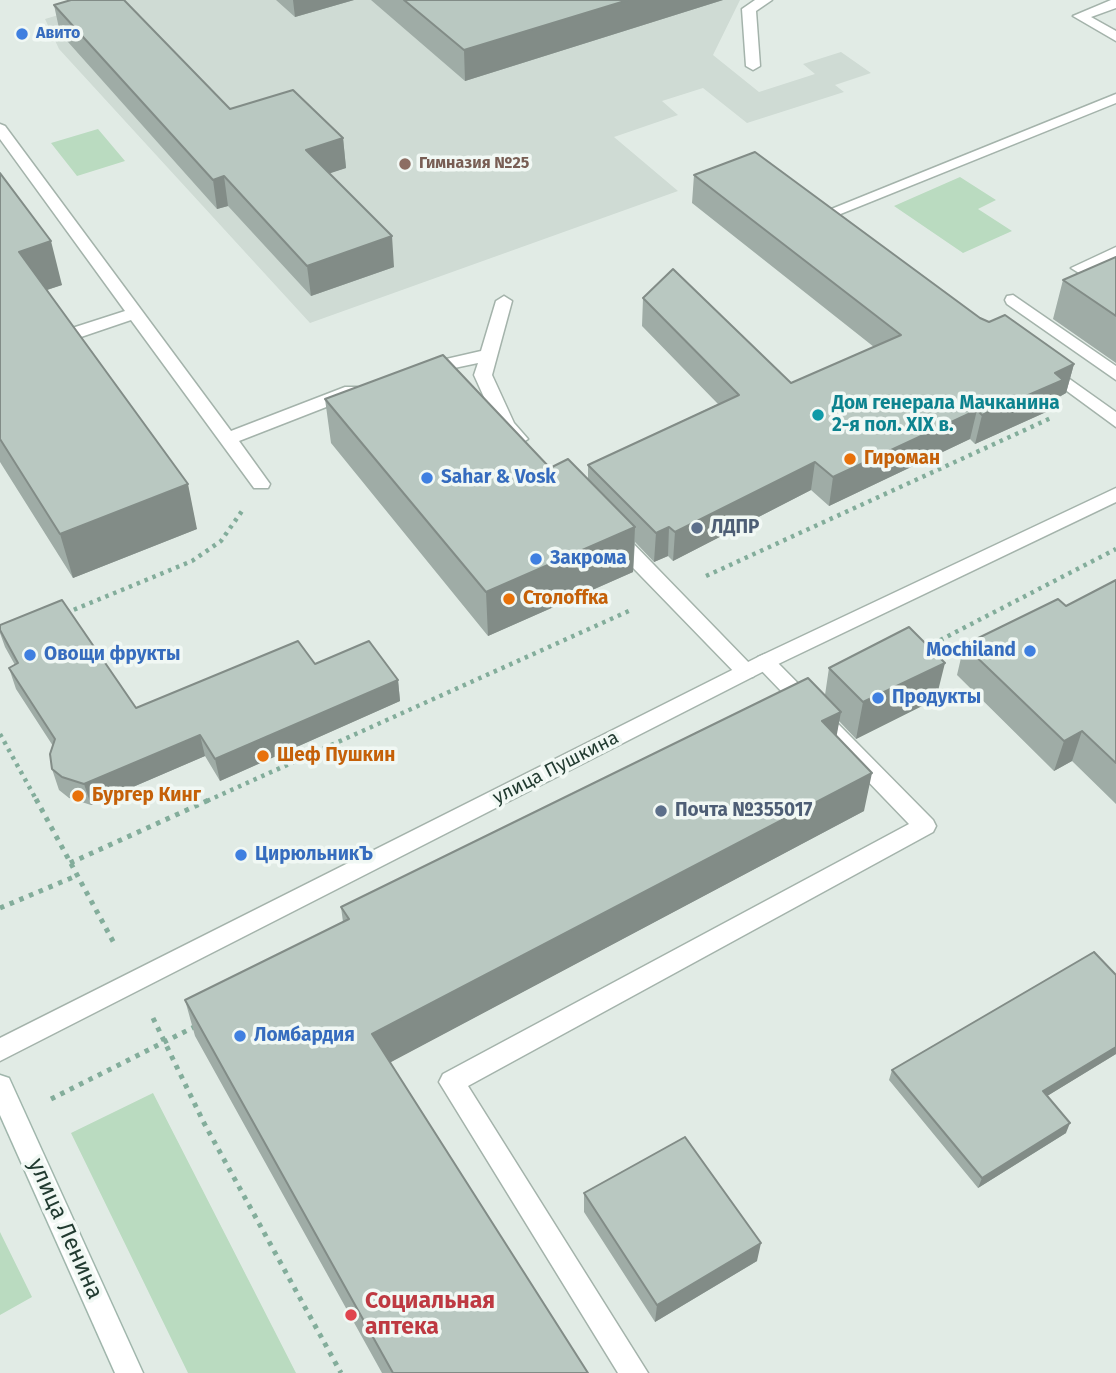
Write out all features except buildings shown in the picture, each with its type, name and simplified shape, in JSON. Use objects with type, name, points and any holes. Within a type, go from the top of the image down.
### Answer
[{"type":"street","points":[[753,66],[749,9],[765,0]]},
{"type":"street","points":[[1116,3],[1080,16],[1116,37]]},
{"type":"street","points":[[853,227],[826,208],[1116,98]]},
{"type":"street","points":[[0,129],[261,484]]},
{"type":"street","points":[[1079,268],[1116,252]]},
{"type":"street","points":[[1013,300],[1116,374]]},
{"type":"street","points":[[505,301],[483,375],[506,426],[535,455]]},
{"type":"street","points":[[72,334],[135,313]]},
{"type":"street","points":[[402,375],[489,355]]},
{"type":"street","points":[[1035,359],[1116,421]]},
{"type":"street","points":[[227,439],[365,385]]},
{"type":"street","name":"улица Пушкина","points":[[0,1050],[756,667],[1116,494]]},
{"type":"street","points":[[602,524],[669,593],[756,667],[925,826],[452,1082],[634,1373]]},
{"type":"street","name":"улица Ленина","points":[[0,1086],[129,1373]]},
{"type":"path","points":[[70,863],[1089,401]]},
{"type":"path","points":[[64,613],[192,561],[221,541],[261,484]]},
{"type":"path","points":[[918,651],[1116,549]]},
{"type":"path","points":[[0,734],[136,981],[204,1123],[341,1373]]},
{"type":"path","points":[[0,908],[76,876]]},
{"type":"path","points":[[15,1117],[201,1023]]},
{"type":"shaded area","name":"Гимназия №25","points":[[109,0],[740,0],[713,55],[759,92],[815,74],[803,64],[841,52],[871,73],[835,85],[844,92],[747,123],[703,88],[662,101],[678,115],[614,137],[678,191],[310,323],[59,49],[45,19]]},
{"type":"green space","points":[[98,129],[125,161],[77,176],[51,143]]},
{"type":"green space","points":[[960,177],[996,200],[978,209],[1012,231],[963,253],[894,206]]},
{"type":"green space","points":[[153,1093],[296,1373],[188,1373],[71,1133]]},
{"type":"green space","points":[[0,1232],[32,1297],[0,1315]]},
{"type":"place","name":"Авито","points":[[22,34]]},
{"type":"place","name":"Гимназия №25","points":[[405,164]]},
{"type":"place","name":"Дом генерала Мачканина 2-я пол. XIX в.","points":[[818,415]]},
{"type":"place","name":"Гироман","points":[[850,459]]},
{"type":"place","name":"Sahar & Vosk","points":[[427,478]]},
{"type":"place","name":"ЛДПР","points":[[697,528]]},
{"type":"place","name":"Закрома","points":[[536,559]]},
{"type":"place","name":"Столоffка","points":[[509,599]]},
{"type":"place","name":"Mochiland","points":[[1030,651]]},
{"type":"place","name":"Овощи фрукты","points":[[30,655]]},
{"type":"place","name":"Продукты","points":[[878,698]]},
{"type":"place","name":"Шеф Пушкин","points":[[263,756]]},
{"type":"place","name":"Бургер Кинг","points":[[78,796]]},
{"type":"place","name":"Почта №355017","points":[[661,811]]},
{"type":"place","name":"ЦирюльникЪ","points":[[241,855]]},
{"type":"place","name":"Ломбардия","points":[[240,1036]]},
{"type":"place","name":"Социальная аптека","points":[[351,1315]]}]
